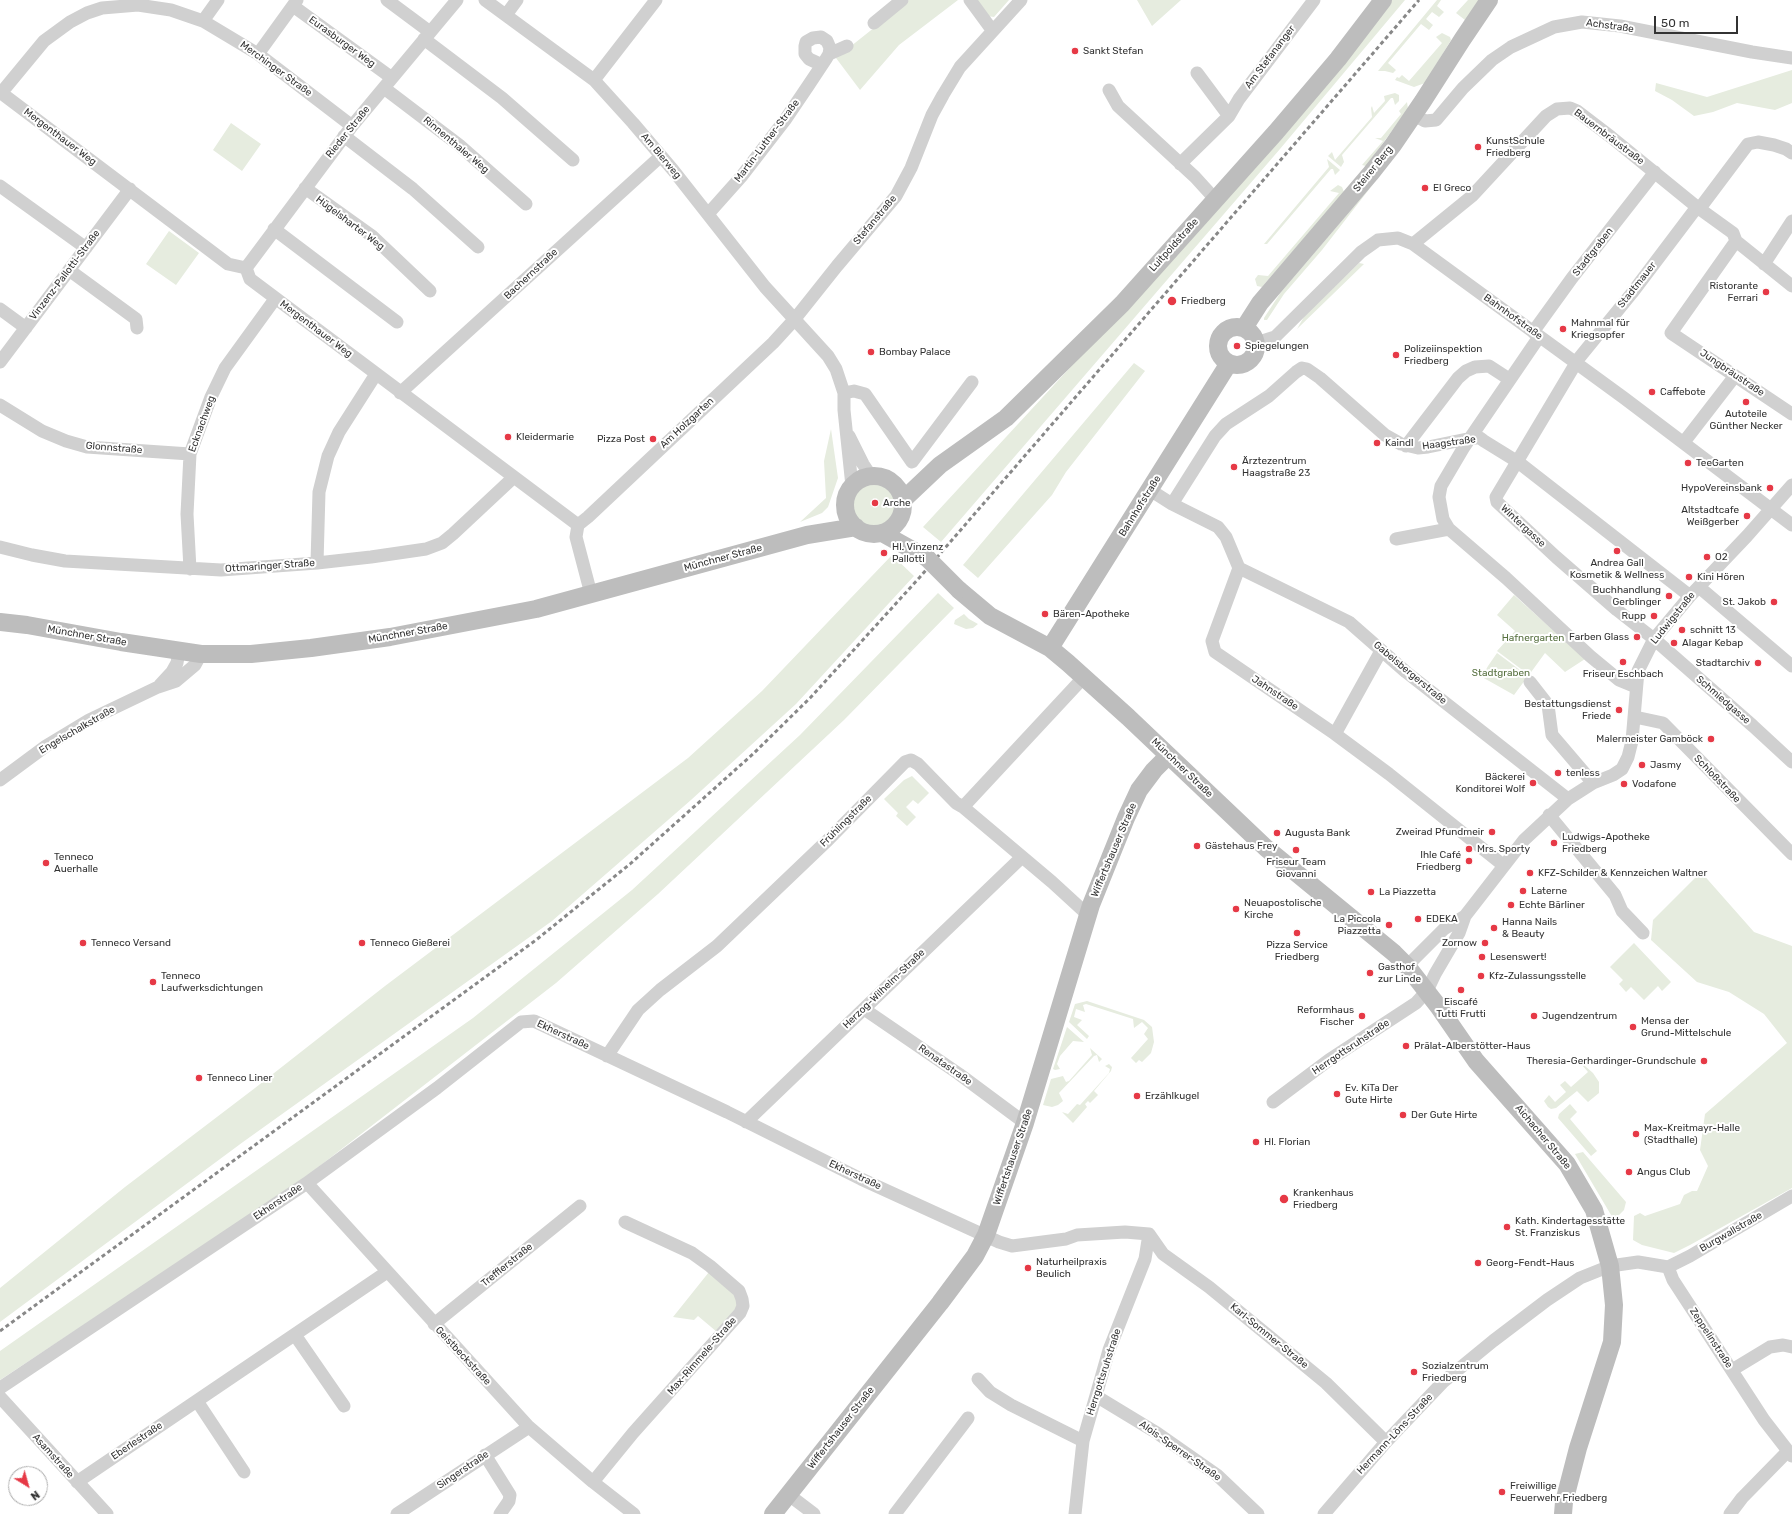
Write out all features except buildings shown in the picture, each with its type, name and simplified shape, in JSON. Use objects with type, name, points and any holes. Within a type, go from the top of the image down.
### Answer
[{"type":"street","points":[[203,21],[218,0]]},
{"type":"street","points":[[387,0],[427,36],[502,98],[573,160]]},
{"type":"street","name":"Rieder Straße","points":[[246,268],[348,131],[457,0]]},
{"type":"street","name":"Am Bierweg","points":[[485,0],[594,80],[634,123],[708,214],[748,268],[794,320]]},
{"type":"street","points":[[506,15],[517,0]]},
{"type":"street","points":[[594,80],[656,0]]},
{"type":"street","points":[[874,23],[902,0]]},
{"type":"street","points":[[970,0],[992,30]]},
{"type":"street","name":"Stefanstraße","points":[[794,320],[824,280],[896,196],[911,168],[932,115],[960,67],[992,30],[1021,0]]},
{"type":"street","name":"Am Stefananger","points":[[1180,164],[1229,116],[1239,99],[1314,0]]},
{"type":"street","name":"Luitpoldstraße","points":[[902,508],[940,466],[1006,418],[1040,387],[1122,304],[1276,132],[1333,64],[1383,0]]},
{"type":"street","name":"Steirer Berg","points":[[1244,328],[1260,303],[1371,173],[1414,115],[1489,0]]},
{"type":"street","name":"Merchinger Straße","points":[[0,92],[44,41],[70,22],[101,4],[139,2],[203,21],[258,54],[348,131]]},
{"type":"street","points":[[258,54],[295,3]]},
{"type":"street","name":"Eurasburger Weg","points":[[295,3],[388,83]]},
{"type":"street","name":"Achstraße","points":[[1414,115],[1425,121],[1436,120],[1463,88],[1492,60],[1511,47],[1554,27],[1582,22],[1620,26],[1752,52],[1792,58]]},
{"type":"street","points":[[822,65],[805,54],[806,42],[817,37],[824,39],[829,45],[829,54],[847,46]]},
{"type":"street","name":"Martin-Luther-Straße","points":[[708,214],[741,177],[768,142],[829,54]]},
{"type":"street","points":[[1197,73],[1229,116]]},
{"type":"street","name":"Rinnenthaler Weg","points":[[388,83],[526,204]]},
{"type":"street","points":[[1109,90],[1118,106],[1195,177],[1215,199]]},
{"type":"street","name":"Mergenthauer Weg","points":[[0,92],[228,264],[246,268],[250,279],[275,299],[578,525]]},
{"type":"street","name":"Bauernbräustraße","points":[[1413,244],[1472,196],[1546,116],[1557,108],[1564,108],[1577,111],[1733,233],[1736,241],[1792,286]]},
{"type":"street","points":[[348,131],[478,247]]},
{"type":"street","name":"Stadtmauer","points":[[1576,363],[1748,144],[1758,142],[1774,145],[1786,148],[1792,153]]},
{"type":"street","name":"Bachernstraße","points":[[400,393],[661,156]]},
{"type":"street","name":"Stadtgraben","points":[[1636,687],[1619,680],[1590,656],[1449,529],[1443,519],[1439,497],[1441,486],[1572,278],[1655,172]]},
{"type":"street","points":[[0,186],[86,248]]},
{"type":"street","name":"Hügelsharter Weg","points":[[305,188],[372,236],[430,291]]},
{"type":"street","name":"Vinzenz-Pallotti-Straße","points":[[0,362],[130,189]]},
{"type":"street","points":[[1764,264],[1792,220]]},
{"type":"street","points":[[274,229],[397,322]]},
{"type":"street","name":"Bahnhofstraße","points":[[1256,343],[1275,336],[1360,252],[1378,240],[1398,238],[1413,244],[1684,442],[1792,525]]},
{"type":"street","name":"Jungbräustraße","points":[[1736,241],[1671,333],[1792,414]]},
{"type":"street","points":[[69,270],[136,319],[137,328]]},
{"type":"street","name":"Ecknachweg","points":[[190,569],[187,514],[190,454],[211,397],[225,368],[275,299]]},
{"type":"street","points":[[0,309],[26,328]]},
{"type":"street","points":[[794,320],[828,356],[836,369],[844,393],[844,410],[852,486]]},
{"type":"street","name":"Am Holzgarten","points":[[578,525],[773,343],[794,320]]},
{"type":"street","points":[[1230,328],[1244,328],[1251,333],[1256,343],[1255,352],[1248,361],[1240,365],[1229,364],[1223,359],[1218,351],[1219,339],[1222,333],[1230,328]]},
{"type":"street","name":"Wintergasse","points":[[1576,363],[1496,497],[1497,502],[1606,601],[1654,639]]},
{"type":"street","name":"Bahnhofstraße","points":[[1050,648],[1229,364]]},
{"type":"street","points":[[1406,446],[1452,386],[1466,371],[1475,367],[1489,366],[1509,379]]},
{"type":"street","name":"Haagstraße","points":[[1172,504],[1215,436],[1226,424],[1270,396],[1302,368],[1307,369],[1320,378],[1385,435],[1406,446],[1418,448],[1428,447],[1472,438],[1480,438],[1518,462],[1792,666]]},
{"type":"street","points":[[316,563],[319,492],[328,456],[338,432],[376,374]]},
{"type":"street","points":[[1684,442],[1735,376]]},
{"type":"street","points":[[844,393],[854,391],[865,394],[912,462],[972,382]]},
{"type":"street","name":"Glonnstraße","points":[[0,405],[42,431],[66,441],[87,447],[190,454]]},
{"type":"street","points":[[846,430],[871,476]]},
{"type":"street","name":"Luitpoldstraße","points":[[891,481],[908,478],[940,466]]},
{"type":"street","points":[[871,476],[882,476],[891,481],[899,489],[902,508],[894,526],[882,533],[866,533],[856,527],[848,516],[845,507],[846,498],[852,486],[863,478],[871,476]]},
{"type":"street","name":"Ottmaringer Straße","points":[[0,546],[32,555],[65,561],[190,569],[221,570],[316,563],[426,548],[442,543],[514,477]]},
{"type":"street","name":"Ludwigstraße","points":[[1427,991],[1435,974],[1459,933],[1465,916],[1503,865],[1524,840],[1549,815],[1568,799],[1594,783],[1613,775],[1622,768],[1628,757],[1635,717],[1638,671],[1654,639],[1694,592],[1792,485]]},
{"type":"street","points":[[1150,490],[1172,504],[1218,527],[1226,537],[1239,568]]},
{"type":"street","name":"Münchner Straße","points":[[808,535],[845,507]]},
{"type":"street","name":"Münchner Straße","points":[[902,508],[912,545]]},
{"type":"street","points":[[578,525],[576,537],[591,594]]},
{"type":"street","name":"Münchner Straße","points":[[0,622],[27,625],[179,652],[201,654],[251,654],[311,648],[390,637],[536,609],[808,535],[856,527]]},
{"type":"street","points":[[1396,539],[1449,529]]},
{"type":"street","name":"Münchner Straße","points":[[882,533],[912,545],[959,590],[990,616],[1050,648],[1128,717],[1266,848],[1338,908],[1354,919],[1407,966],[1427,991]]},
{"type":"street","name":"Gabelsbergerstraße","points":[[1239,568],[1349,622],[1365,634],[1382,651],[1568,799]]},
{"type":"street","name":"Jahnstraße","points":[[1239,568],[1212,641],[1215,652],[1335,734],[1391,776],[1503,865]]},
{"type":"street","name":"Schmiedgasse","points":[[1654,639],[1792,762]]},
{"type":"street","points":[[1335,734],[1382,651]]},
{"type":"street","name":"Engelschalkstraße","points":[[158,687],[172,672],[177,663],[179,652]]},
{"type":"street","name":"Engelschalkstraße","points":[[0,780],[46,746],[89,720],[158,687],[176,681],[195,665],[201,654]]},
{"type":"street","points":[[1084,677],[963,806],[1088,915]]},
{"type":"street","points":[[1530,682],[1548,705],[1552,735],[1594,783]]},
{"type":"street","name":"Schloßstraße","points":[[1635,717],[1663,723],[1792,854]]},
{"type":"street","name":"Wiffertshauser Straße","points":[[773,1514],[940,1303],[974,1257],[986,1235],[1025,1123],[1088,915],[1114,848],[1139,790],[1154,770],[1168,756]]},
{"type":"street","name":"Frühlingstraße","points":[[607,1056],[642,1007],[660,990],[717,946],[829,839],[905,762],[911,760],[918,764],[956,803],[963,806]]},
{"type":"street","points":[[1549,815],[1615,895],[1622,911],[1643,933]]},
{"type":"street","name":"Herzog-Wilhelm-Straße","points":[[746,1122],[1022,857]]},
{"type":"street","name":"Ludwigstraße","points":[[1407,966],[1444,929],[1465,916]]},
{"type":"street","name":"Herrgottsruhstraße","points":[[1273,1102],[1329,1060],[1412,1006],[1427,991]]},
{"type":"street","name":"Aichacher Straße","points":[[1427,991],[1476,1061],[1567,1164],[1594,1210],[1610,1266],[1614,1305],[1612,1342],[1577,1454],[1564,1502],[1563,1514]]},
{"type":"street","name":"Renatastraße","points":[[864,1009],[959,1074],[1025,1123]]},
{"type":"street","name":"Ekherstraße","points":[[0,1388],[307,1183],[437,1088],[521,1022],[534,1021],[746,1122],[861,1179],[997,1241],[1012,1246],[1066,1239],[1077,1236],[1125,1232],[1149,1234]]},
{"type":"street","name":"Geistbeckstraße","points":[[307,1183],[529,1427],[593,1482],[634,1514]]},
{"type":"street","name":"Burgwallstraße","points":[[1668,1266],[1690,1256],[1792,1196]]},
{"type":"street","name":"Trefflerstraße","points":[[434,1324],[580,1206]]},
{"type":"street","name":"Max-Rimmele-Straße","points":[[593,1482],[633,1433],[740,1313],[743,1306],[739,1291],[710,1266],[692,1253],[625,1222]]},
{"type":"street","name":"Herrgottsruhstraße","points":[[1075,1514],[1083,1441],[1109,1350],[1145,1259],[1149,1234]]},
{"type":"street","name":"Karl-Sommer-Straße","points":[[1149,1234],[1163,1254],[1208,1287],[1326,1383],[1386,1442]]},
{"type":"street","points":[[1610,1266],[1638,1262],[1668,1266]]},
{"type":"street","name":"Hermann-Löns-Straße","points":[[1324,1514],[1386,1442],[1443,1382],[1514,1324],[1580,1278],[1610,1266]]},
{"type":"street","name":"Zeppelinstraße","points":[[1668,1266],[1673,1280],[1764,1420],[1790,1453]]},
{"type":"street","name":"Eberlestraße","points":[[77,1482],[387,1272]]},
{"type":"street","points":[[295,1335],[344,1406]]},
{"type":"street","points":[[1732,1370],[1770,1347],[1783,1344],[1792,1347]]},
{"type":"street","points":[[978,1379],[990,1392],[1011,1405],[1083,1441]]},
{"type":"street","name":"Alois-Sperrer-Straße","points":[[1096,1396],[1157,1433],[1217,1475],[1258,1514]]},
{"type":"street","name":"Asamstraße","points":[[0,1397],[107,1514]]},
{"type":"street","points":[[197,1401],[244,1472]]},
{"type":"street","points":[[895,1514],[968,1418]]},
{"type":"street","name":"Singerstraße","points":[[397,1514],[484,1455],[529,1427]]},
{"type":"street","points":[[1730,1514],[1742,1498],[1790,1453]]},
{"type":"street","points":[[484,1455],[510,1495],[509,1501],[500,1514]]},
{"type":"street","points":[[789,1495],[814,1514]]},
{"type":"green space","points":[[909,0],[958,0],[899,45],[860,90],[836,58]]},
{"type":"green space","points":[[976,0],[1009,0],[994,17],[987,16]]},
{"type":"green space","points":[[1137,0],[1181,0],[1152,26]]},
{"type":"green space","points":[[1392,0],[1405,0],[1280,149],[941,542],[923,527],[1125,308]]},
{"type":"green space","points":[[1437,0],[1441,0],[1437,6],[1444,12],[1439,17],[1432,12],[1426,19],[1433,25],[1429,30],[1421,24],[1388,63],[1396,70],[1393,73],[1378,71]]},
{"type":"green space","points":[[1468,0],[1480,0],[1465,20],[1456,13]]},
{"type":"green space","points":[[1442,33],[1450,37],[1451,40],[1425,83],[1414,87],[1395,80],[1397,77],[1399,78],[1402,75],[1409,81],[1442,43],[1436,37]]},
{"type":"green space","points":[[1792,70],[1792,103],[1775,110],[1737,103],[1713,112],[1694,116],[1672,100],[1655,91],[1656,83],[1707,97]]},
{"type":"green space","points":[[1395,93],[1399,95],[1399,101],[1395,105],[1393,98],[1391,98],[1342,155],[1344,162],[1341,167],[1328,156],[1332,152],[1335,160],[1372,117],[1372,106],[1374,113],[1385,101],[1384,96]]},
{"type":"green space","points":[[1407,102],[1408,109],[1366,166],[1362,165],[1383,141],[1375,138],[1381,138],[1401,114],[1399,111]]},
{"type":"green space","points":[[231,123],[261,144],[242,171],[213,150]]},
{"type":"green space","points":[[1327,159],[1340,170],[1335,175],[1333,169],[1331,169],[1267,244],[1264,244],[1329,167]]},
{"type":"green space","points":[[1374,183],[1322,250],[1284,294],[1267,320],[1264,320],[1281,292]]},
{"type":"green space","points":[[1338,185],[1342,187],[1344,192],[1262,287],[1257,286],[1255,279],[1258,275],[1268,276],[1339,193],[1330,191]]},
{"type":"green space","points":[[169,231],[199,253],[176,285],[146,264]]},
{"type":"green space","points":[[1359,263],[1364,264],[1297,329],[1305,315]]},
{"type":"green space","points":[[1134,363],[1145,371],[1066,472],[1052,495],[978,578],[963,565]]},
{"type":"green space","points":[[831,429],[838,478],[828,507],[822,513],[800,522],[826,498],[824,461]]},
{"type":"green space","points":[[875,483],[887,487],[893,493],[897,505],[893,517],[887,523],[875,527],[863,523],[857,517],[853,505],[857,493],[863,487]]},
{"type":"green space","points":[[892,555],[914,576],[796,704],[691,800],[552,921],[243,1142],[0,1322],[0,1288],[125,1187],[385,986],[688,758],[762,691]]},
{"type":"green space","points":[[938,593],[954,608],[844,720],[658,894],[556,983],[290,1189],[0,1380],[0,1351],[473,1018],[632,890],[800,735]]},
{"type":"green space","name":"Hafnergarten","points":[[1514,595],[1585,659],[1565,672],[1545,653],[1529,675],[1497,651],[1515,631],[1497,615]]},
{"type":"green space","points":[[964,614],[978,624],[973,628],[966,629],[954,624],[955,620]]},
{"type":"green space","name":"Stadtgraben","points":[[1497,653],[1528,676],[1514,695],[1482,677]]},
{"type":"green space","points":[[912,776],[929,793],[918,804],[913,800],[906,807],[916,817],[907,826],[896,816],[898,813],[884,799],[904,780]]},
{"type":"green space","points":[[1701,872],[1754,932],[1792,946],[1792,1188],[1674,1253],[1642,1245],[1633,1240],[1634,1216],[1640,1213],[1645,1216],[1680,1204],[1684,1195],[1692,1191],[1697,1191],[1708,1166],[1700,1150],[1705,1114],[1787,1043],[1764,1014],[1729,992],[1697,982],[1651,940],[1653,920]]},
{"type":"green space","points":[[1634,943],[1671,982],[1662,991],[1658,986],[1644,1000],[1631,987],[1626,992],[1619,984],[1623,980],[1610,967]]},
{"type":"green space","points":[[1087,1001],[1144,1020],[1152,1027],[1154,1042],[1151,1053],[1142,1062],[1139,1060],[1136,1063],[1131,1058],[1148,1039],[1144,1034],[1148,1028],[1142,1022],[1134,1028],[1133,1019],[1086,1004],[1083,1005],[1085,1012],[1076,1009],[1074,1017],[1082,1020],[1077,1025],[1089,1036],[1087,1039],[1069,1022],[1075,1004]]},
{"type":"green space","points":[[1067,1027],[1084,1042],[1073,1041],[1060,1056],[1057,1064],[1060,1069],[1055,1070],[1053,1069]]},
{"type":"green space","points":[[1090,1048],[1102,1059],[1099,1062],[1097,1055],[1094,1056],[1059,1093],[1063,1101],[1058,1105],[1052,1107],[1043,1105],[1051,1079],[1063,1076],[1066,1082],[1069,1081],[1092,1055]]},
{"type":"green space","points":[[1109,1064],[1112,1067],[1111,1071],[1094,1091],[1098,1095],[1090,1103],[1088,1101],[1085,1104],[1087,1107],[1073,1123],[1062,1112],[1068,1114],[1077,1104],[1080,1105],[1109,1073],[1110,1069],[1105,1066]]},
{"type":"green space","points":[[1582,1065],[1593,1073],[1599,1082],[1599,1093],[1588,1102],[1577,1091],[1556,1108],[1551,1109],[1548,1107],[1544,1101],[1549,1095],[1555,1102],[1566,1092],[1560,1085],[1565,1081],[1571,1087],[1588,1072]]},
{"type":"green space","points":[[1570,1104],[1577,1112],[1570,1119],[1597,1151],[1591,1156],[1558,1118],[1559,1114]]},
{"type":"green space","points":[[1583,1152],[1626,1202],[1624,1210],[1614,1220],[1575,1154]]},
{"type":"green space","points":[[709,1272],[731,1291],[737,1299],[737,1309],[717,1332],[698,1316],[694,1320],[673,1317]]},
{"type":"railway","points":[[0,1331],[536,940],[630,864],[753,754],[811,697],[920,577],[1419,0]]},
{"type":"place","name":"Sankt Stefan","points":[[1075,51]]},
{"type":"place","name":"KunstSchule Friedberg","points":[[1478,147]]},
{"type":"place","name":"El Greco","points":[[1425,188]]},
{"type":"place","name":"Ristorante Ferrari","points":[[1766,292]]},
{"type":"place","name":"Friedberg","points":[[1172,301]]},
{"type":"place","name":"Mahnmal für Kriegsopfer","points":[[1563,329]]},
{"type":"place","name":"Spiegelungen","points":[[1237,346]]},
{"type":"place","name":"Bombay Palace","points":[[871,352]]},
{"type":"place","name":"Polizeiinspektion Friedberg","points":[[1396,355]]},
{"type":"place","name":"Caffebote","points":[[1652,392]]},
{"type":"place","name":"Autoteile Günther Necker","points":[[1746,402]]},
{"type":"place","name":"Kleidermarie","points":[[508,437]]},
{"type":"place","name":"Pizza Post","points":[[653,439]]},
{"type":"place","name":"Kaindl","points":[[1377,443]]},
{"type":"place","name":"TeeGarten","points":[[1688,463]]},
{"type":"place","name":"Ärztezentrum Haagstraße 23","points":[[1234,467]]},
{"type":"place","name":"HypoVereinsbank","points":[[1770,488]]},
{"type":"place","name":"Arche","points":[[875,503]]},
{"type":"place","name":"Altstadtcafe Weißgerber","points":[[1747,516]]},
{"type":"place","name":"Andrea Gall Kosmetik & Wellness","points":[[1617,551]]},
{"type":"place","name":"Hl. Vinzenz Pallotti","points":[[884,553]]},
{"type":"place","name":"O2","points":[[1707,557]]},
{"type":"place","name":"Kini Hören","points":[[1689,577]]},
{"type":"place","name":"Buchhandlung Gerblinger","points":[[1669,596]]},
{"type":"place","name":"St. Jakob","points":[[1774,602]]},
{"type":"place","name":"Bären-Apotheke","points":[[1045,614]]},
{"type":"place","name":"Rupp","points":[[1654,616]]},
{"type":"place","name":"schnitt 13","points":[[1682,630]]},
{"type":"place","name":"Farben Glass","points":[[1637,637]]},
{"type":"place","name":"Alagar Kebap","points":[[1674,643]]},
{"type":"place","name":"Friseur Eschbach","points":[[1623,662]]},
{"type":"place","name":"Stadtarchiv","points":[[1758,663]]},
{"type":"place","name":"Bestattungsdienst Friede","points":[[1619,710]]},
{"type":"place","name":"Malermeister Gamböck","points":[[1711,739]]},
{"type":"place","name":"Jasmy","points":[[1642,765]]},
{"type":"place","name":"tenless","points":[[1558,773]]},
{"type":"place","name":"Bäckerei Konditorei Wolf","points":[[1533,783]]},
{"type":"place","name":"Vodafone","points":[[1624,784]]},
{"type":"place","name":"Zweirad Pfundmeir","points":[[1492,832]]},
{"type":"place","name":"Augusta Bank","points":[[1277,833]]},
{"type":"place","name":"Ludwigs-Apotheke Friedberg","points":[[1554,843]]},
{"type":"place","name":"Gästehaus Frey","points":[[1197,846]]},
{"type":"place","name":"Mrs. Sporty","points":[[1469,849]]},
{"type":"place","name":"Friseur Team Giovanni","points":[[1296,850]]},
{"type":"place","name":"Ihle Café Friedberg","points":[[1469,861]]},
{"type":"place","name":"Tenneco Auerhalle","points":[[46,863]]},
{"type":"place","name":"KFZ-Schilder & Kennzeichen Waltner","points":[[1530,873]]},
{"type":"place","name":"Laterne","points":[[1523,891]]},
{"type":"place","name":"La Piazzetta","points":[[1371,892]]},
{"type":"place","name":"Echte Bärliner","points":[[1511,905]]},
{"type":"place","name":"Neuapostolische Kirche","points":[[1236,909]]},
{"type":"place","name":"EDEKA","points":[[1418,919]]},
{"type":"place","name":"La Piccola Piazzetta","points":[[1389,925]]},
{"type":"place","name":"Hanna Nails & Beauty","points":[[1494,928]]},
{"type":"place","name":"Pizza Service Friedberg","points":[[1297,933]]},
{"type":"place","name":"Tenneco Versand","points":[[83,943]]},
{"type":"place","name":"Tenneco Gießerei","points":[[362,943]]},
{"type":"place","name":"Zornow","points":[[1485,943]]},
{"type":"place","name":"Lesenswert!","points":[[1482,957]]},
{"type":"place","name":"Gasthof zur Linde","points":[[1370,973]]},
{"type":"place","name":"Kfz-Zulassungsstelle","points":[[1481,976]]},
{"type":"place","name":"Tenneco Laufwerksdichtungen","points":[[153,982]]},
{"type":"place","name":"Eiscafé Tutti Frutti","points":[[1461,990]]},
{"type":"place","name":"Reformhaus Fischer","points":[[1362,1016]]},
{"type":"place","name":"Jugendzentrum","points":[[1534,1016]]},
{"type":"place","name":"Mensa der Grund-Mittelschule","points":[[1633,1027]]},
{"type":"place","name":"Prälat-Alberstötter-Haus","points":[[1406,1046]]},
{"type":"place","name":"Theresia-Gerhardinger-Grundschule","points":[[1704,1061]]},
{"type":"place","name":"Tenneco Liner","points":[[199,1078]]},
{"type":"place","name":"Ev. KiTa Der Gute Hirte","points":[[1337,1094]]},
{"type":"place","name":"Erzählkugel","points":[[1137,1096]]},
{"type":"place","name":"Der Gute Hirte","points":[[1403,1115]]},
{"type":"place","name":"Max-Kreitmayr-Halle (Stadthalle)","points":[[1636,1134]]},
{"type":"place","name":"Hl. Florian","points":[[1256,1142]]},
{"type":"place","name":"Angus Club","points":[[1629,1172]]},
{"type":"place","name":"Krankenhaus Friedberg","points":[[1284,1199]]},
{"type":"place","name":"Kath. Kindertagesstätte St. Franziskus","points":[[1507,1227]]},
{"type":"place","name":"Georg-Fendt-Haus","points":[[1478,1263]]},
{"type":"place","name":"Naturheilpraxis Beulich","points":[[1028,1268]]},
{"type":"place","name":"Sozialzentrum Friedberg","points":[[1414,1372]]},
{"type":"place","name":"Freiwillige Feuerwehr Friedberg","points":[[1502,1492]]}]
